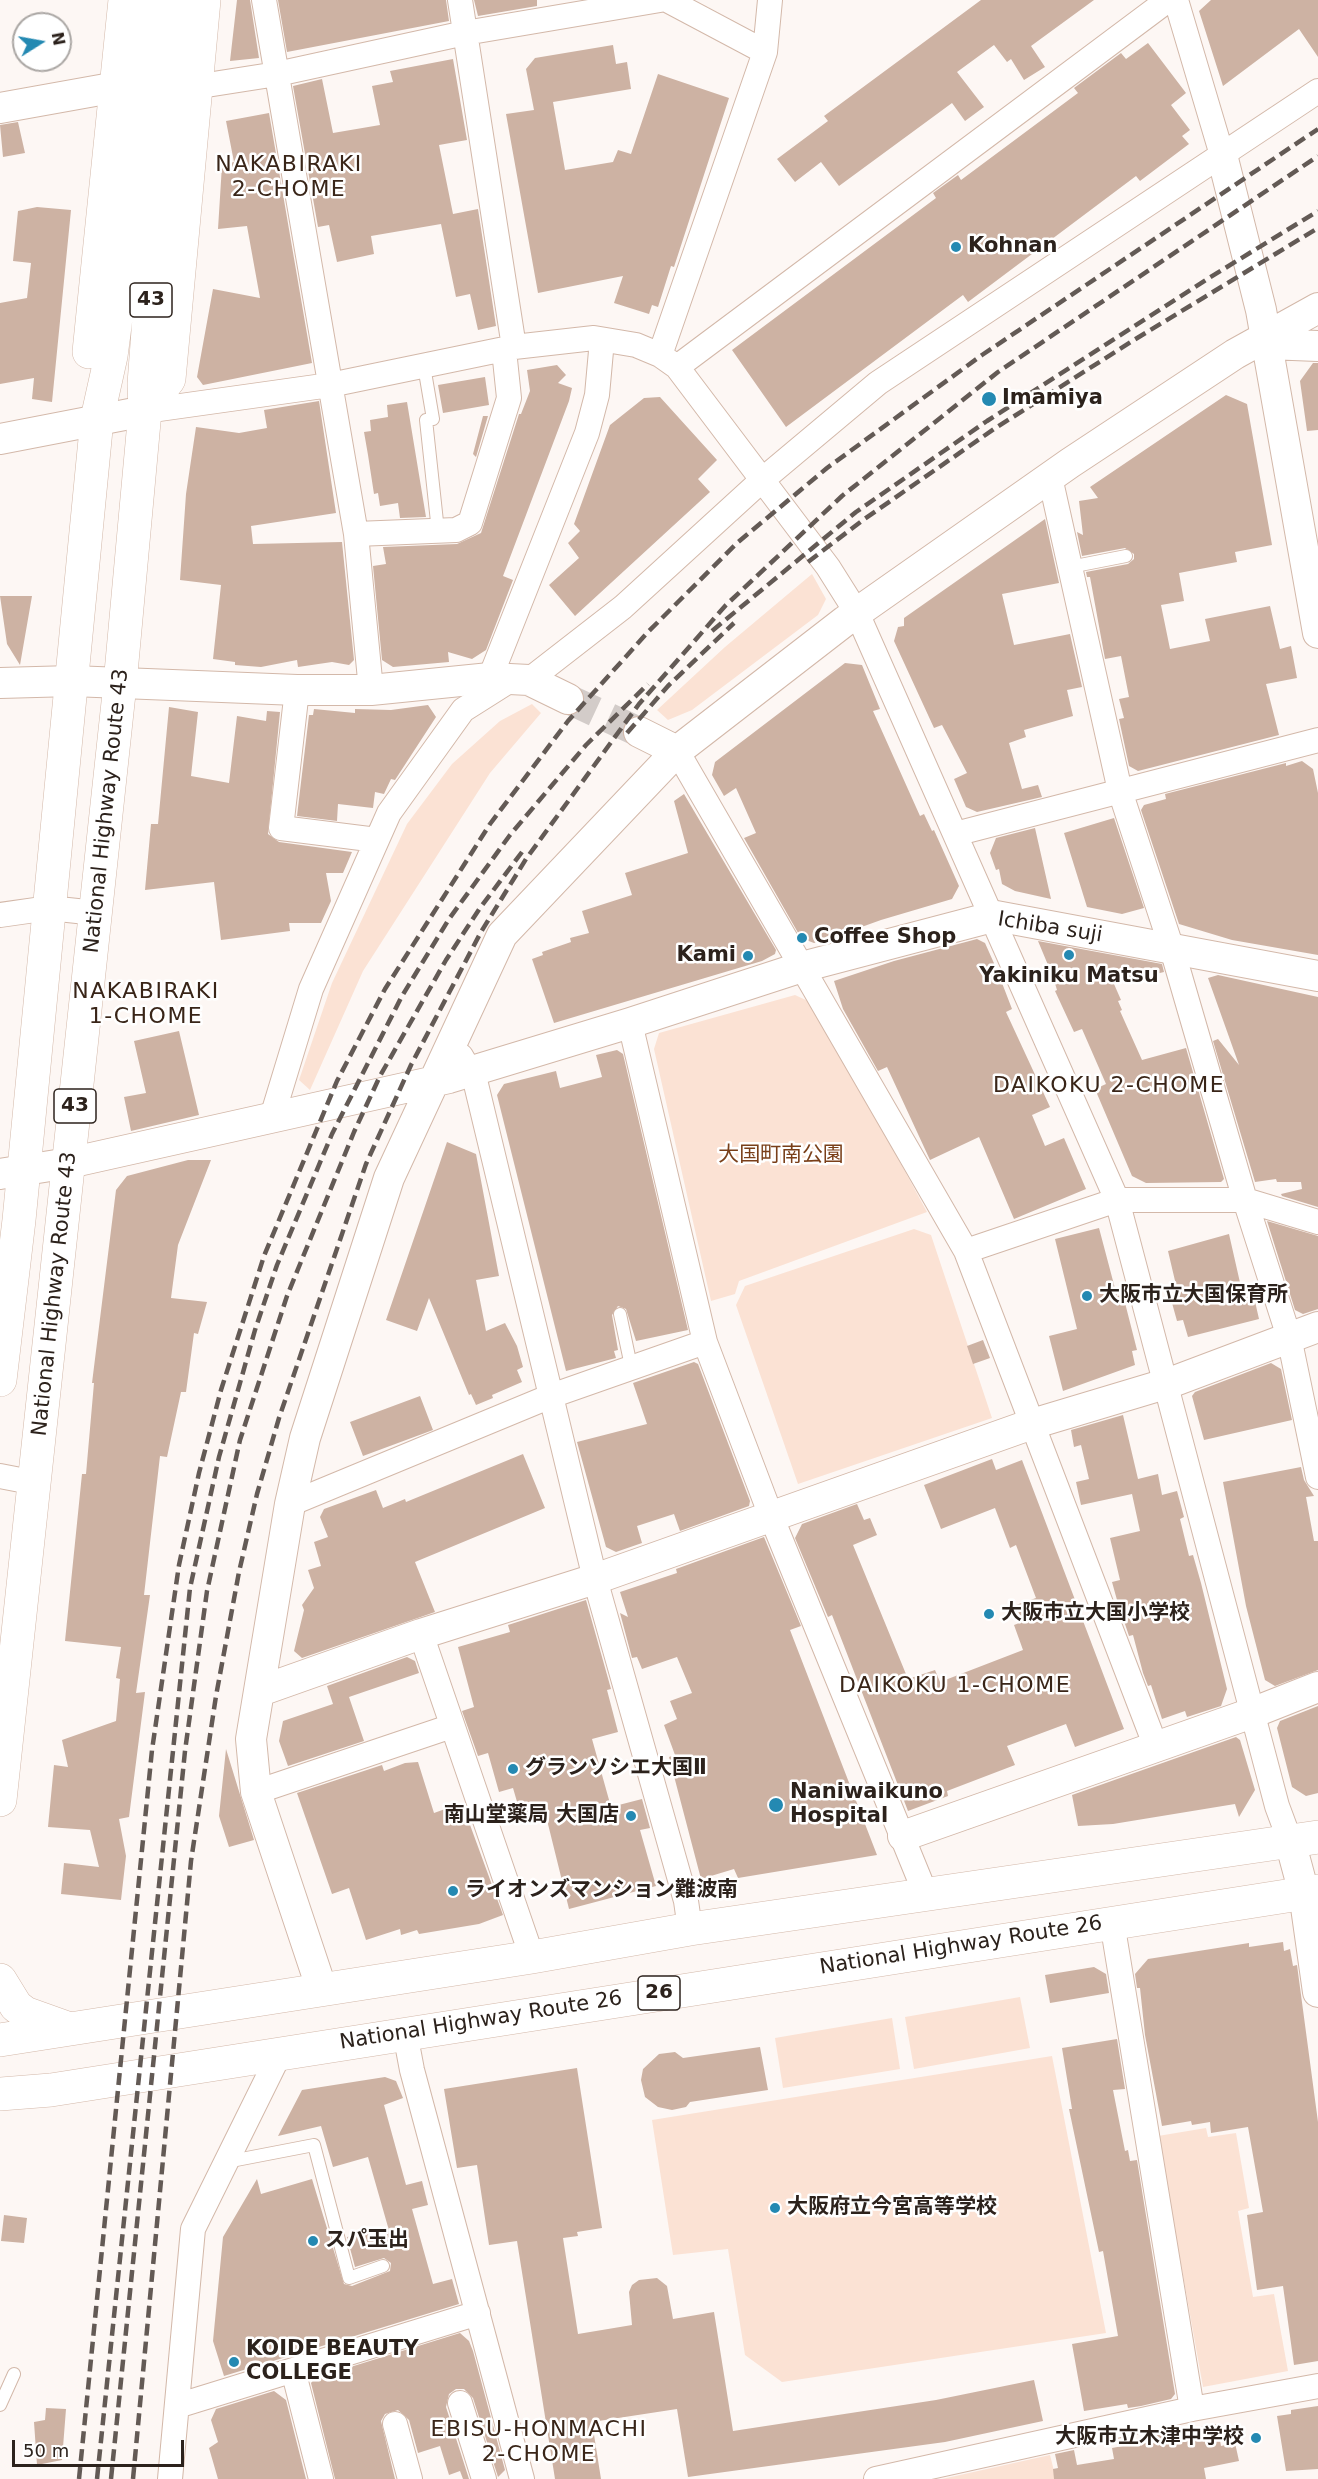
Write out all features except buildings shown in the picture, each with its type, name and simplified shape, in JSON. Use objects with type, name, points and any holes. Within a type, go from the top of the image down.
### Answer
[{"type":"highway","points":[[98,406],[88,357],[125,0]]},
{"type":"highway","name":"National Highway Route 43","points":[[0,1380],[12,1171],[49,908],[98,406],[111,356],[133,188],[152,0]]},
{"type":"highway","name":"National Highway Route 43","points":[[0,1800],[36,1483],[120,684],[145,411],[144,384],[155,238],[180,0]]},
{"type":"highway","points":[[145,411],[169,379],[204,0]]},
{"type":"highway","points":[[0,2040],[532,1957],[690,1929],[1304,1839]]},
{"type":"highway","name":"National Highway Route 26","points":[[0,2094],[51,2090],[1311,1892]]},
{"type":"highway","points":[[0,1980],[16,2006],[25,2013],[72,2029]]},
{"type":"street","points":[[264,0],[356,534],[371,690]]},
{"type":"street","points":[[356,534],[456,530],[470,523],[509,398],[509,348],[460,0]]},
{"type":"street","points":[[195,87],[277,74],[465,33],[660,0]]},
{"type":"street","points":[[667,0],[765,52]]},
{"type":"street","points":[[668,361],[765,52],[770,0]]},
{"type":"street","points":[[668,361],[1168,0]]},
{"type":"street","points":[[1176,0],[1222,155],[1267,340],[1318,633]]},
{"type":"street","points":[[0,108],[117,87]]},
{"type":"street","points":[[272,1117],[311,990],[389,813],[463,710],[623,607],[761,481],[878,383],[1318,91]]},
{"type":"street","points":[[322,1990],[256,1792],[251,1739],[290,1504],[304,1438],[389,1178],[502,935],[677,751],[857,613],[1050,477],[1235,354],[1267,340],[1318,308]]},
{"type":"street","points":[[0,439],[98,406],[145,411],[330,385],[509,348],[602,340],[636,345],[668,361],[828,567],[857,613],[1117,1200],[1164,1384],[1278,1806],[1304,1839],[1311,1892],[1318,1992]]},
{"type":"street","points":[[510,679],[587,433],[597,395],[602,340]]},
{"type":"street","points":[[1267,340],[1318,346]]},
{"type":"street","points":[[1050,477],[1120,790],[1172,949],[1245,1200],[1289,1337],[1318,1477]]},
{"type":"street","points":[[0,683],[72,681],[297,690],[371,690],[510,679],[568,699]]},
{"type":"street","points":[[297,690],[281,828],[377,840]]},
{"type":"street","points":[[639,732],[677,751],[966,1251],[1156,1747]]},
{"type":"street","points":[[954,834],[1318,740]]},
{"type":"street","points":[[0,915],[49,908],[96,913]]},
{"type":"street","name":"Ichiba suji","points":[[12,1171],[69,1163],[470,1072],[802,967],[996,916],[1318,976]]},
{"type":"street","points":[[630,1023],[705,1342],[771,1515],[926,1895]]},
{"type":"street","points":[[452,1041],[475,1080],[595,1579],[686,1901],[690,1929]]},
{"type":"street","points":[[966,1251],[1117,1200],[1245,1200],[1318,1222]]},
{"type":"street","points":[[260,1691],[421,1634],[595,1579],[1032,1424],[1164,1384],[1318,1327]]},
{"type":"street","points":[[290,1504],[551,1396],[631,1366],[705,1342]]},
{"type":"street","points":[[0,1476],[36,1483]]},
{"type":"street","points":[[421,1634],[532,1957]]},
{"type":"street","points":[[903,1836],[1318,1688]]},
{"type":"street","points":[[256,1792],[453,1726]]},
{"type":"street","points":[[1112,1922],[1192,2409]]},
{"type":"street","points":[[405,2033],[478,2313],[517,2475]]},
{"type":"street","points":[[170,2479],[192,2229],[280,2053]]},
{"type":"street","points":[[177,2406],[478,2313]]},
{"type":"street","points":[[293,2370],[321,2479]]},
{"type":"street","points":[[890,2478],[1192,2409],[1318,2386]]},
{"type":"street","points":[[460,2403],[484,2479]]},
{"type":"street","points":[[395,2424],[410,2479]]},
{"type":"lane","points":[[424,366],[433,420],[426,420],[438,531]]},
{"type":"lane","points":[[1070,567],[1126,555]]},
{"type":"lane","points":[[620,1314],[631,1366]]},
{"type":"lane","points":[[225,2162],[314,2145],[349,2278],[383,2266]]},
{"type":"lane","points":[[0,2405],[14,2374]]},
{"type":"green space","points":[[812,574],[826,599],[818,615],[692,710],[668,720],[657,710],[725,647]]},
{"type":"green space","points":[[532,704],[541,713],[490,773],[363,971],[310,1090],[299,1080],[332,983],[407,824],[452,764],[500,721]]},
{"type":"green space","name":"大国町南公園","points":[[795,995],[808,1001],[844,1059],[927,1212],[739,1281],[735,1294],[711,1301],[654,1049],[659,1033]]},
{"type":"green space","points":[[914,1229],[931,1235],[992,1418],[798,1484],[736,1305],[745,1286]]},
{"type":"green space","points":[[1020,1997],[1030,2048],[914,2069],[905,2017]]},
{"type":"green space","points":[[892,2018],[900,2069],[783,2088],[775,2038]]},
{"type":"green space","points":[[1052,2056],[1106,2333],[782,2382],[745,2355],[728,2249],[673,2255],[652,2120]]},
{"type":"green space","points":[[1206,2128],[1208,2137],[1236,2133],[1249,2208],[1238,2211],[1253,2297],[1274,2294],[1288,2371],[1203,2387],[1158,2136]]},
{"type":"green space","points":[[1050,2455],[1056,2479],[942,2479]]},
{"type":"tunnel","points":[[568,699],[639,732]]},
{"type":"railway","points":[[79,2479],[152,1750],[179,1565],[199,1473],[221,1390],[264,1256],[337,1081],[385,989],[490,824],[568,721],[648,632],[737,543],[827,468],[982,355],[1318,129]]},
{"type":"railway","points":[[133,2479],[191,1861],[216,1696],[239,1572],[257,1494],[279,1418],[366,1164],[411,1065],[481,932],[526,859],[639,704],[726,605],[842,496],[998,372],[1318,156]]},
{"type":"railway","points":[[712,631],[856,512],[987,421],[1209,278],[1318,211]]},
{"type":"railway","points":[[808,562],[863,520],[994,429],[1134,340],[1318,228]]},
{"type":"railway","points":[[627,733],[668,686],[734,623]]},
{"type":"railway","points":[[97,2479],[190,1588],[219,1457],[255,1330],[277,1265],[332,1134],[402,996],[449,919],[510,835],[586,745],[648,684]]},
{"type":"railway","points":[[111,2479],[185,1751],[207,1591],[240,1440],[287,1296],[354,1132],[380,1076],[446,960],[480,908],[522,852]]},
{"type":"place","name":"Kohnan","points":[[956,247]]},
{"type":"place","name":"Imamiya","points":[[989,399]]},
{"type":"place","name":"Coffee Shop","points":[[802,938]]},
{"type":"place","name":"Yakiniku Matsu","points":[[1069,955]]},
{"type":"place","name":"Kami","points":[[748,956]]},
{"type":"place","name":"大阪市立大国保育所","points":[[1087,1296]]},
{"type":"place","name":"大阪市立大国小学校","points":[[989,1614]]},
{"type":"place","name":"グランソシエ大国Ⅱ","points":[[513,1769]]},
{"type":"place","name":"Naniwaikuno Hospital","points":[[776,1805]]},
{"type":"place","name":"南山堂薬局 大国店","points":[[631,1816]]},
{"type":"place","name":"ライオンズマンション難波南","points":[[453,1891]]},
{"type":"place","name":"大阪府立今宮高等学校","points":[[775,2208]]},
{"type":"place","name":"スパ玉出","points":[[313,2241]]},
{"type":"place","name":"KOIDE BEAUTY COLLEGE","points":[[234,2362]]},
{"type":"place","name":"大阪市立木津中学校","points":[[1256,2438]]},
{"type":"district","name":"NAKABIRAKI 2-CHOME","points":[[289,178]]},
{"type":"district","name":"NAKABIRAKI 1-CHOME","points":[[146,1004]]},
{"type":"district","name":"DAIKOKU 2-CHOME","points":[[1109,1086]]},
{"type":"district","name":"DAIKOKU 1-CHOME","points":[[955,1686]]},
{"type":"district","name":"EBISU-HONMACHI 2-CHOME","points":[[539,2442]]}]
